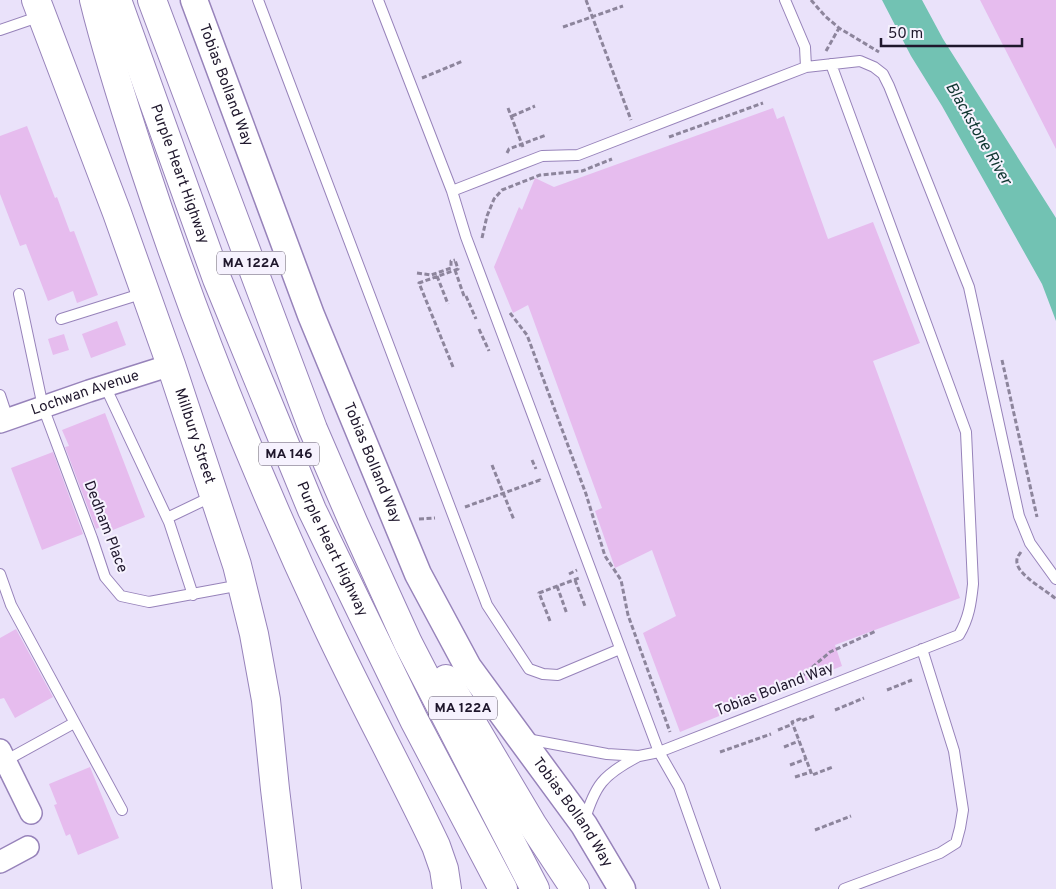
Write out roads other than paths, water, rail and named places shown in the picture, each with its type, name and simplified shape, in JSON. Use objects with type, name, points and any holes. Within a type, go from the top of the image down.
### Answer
[{"type":"main road","points":[[94,0],[116,80],[153,194],[214,364],[264,486],[325,623],[436,846],[443,882]]},
{"type":"main road","name":"Purple Heart Highway","points":[[117,0],[217,279],[312,510],[414,720],[503,889]]},
{"type":"main road","name":"Purple Heart Highway","points":[[152,0],[313,429],[408,643],[535,889]]},
{"type":"main road","name":"Millbury Street","points":[[39,8],[117,213],[171,365],[237,564],[254,634],[266,700],[287,889]]},
{"type":"main road","name":"MA 122A","points":[[354,524],[495,762],[575,889]]},
{"type":"street","name":"Tobias Bolland Way","points":[[194,0],[311,315],[418,574],[468,667],[584,825],[622,889]]},
{"type":"street","name":"Lochwan Avenue","points":[[4,420],[171,365]]},
{"type":"street","points":[[3,755],[31,813]]},
{"type":"street","points":[[0,862],[28,847]]},
{"type":"lane","points":[[258,0],[487,605],[528,669],[543,674],[558,675],[620,649]]},
{"type":"lane","points":[[378,0],[452,190],[466,237],[658,752],[679,787],[715,889]]},
{"type":"lane","points":[[785,0],[811,66]]},
{"type":"lane","points":[[0,30],[39,8]]},
{"type":"lane","points":[[452,190],[542,156],[578,155],[811,66],[860,62],[874,67],[883,74],[889,86],[969,287],[1019,516],[1030,543],[1056,579]]},
{"type":"lane","name":"Tobias Boland Way","points":[[584,825],[590,802],[600,783],[615,768],[639,756],[658,752],[959,635],[966,623],[971,606],[973,584],[966,432],[831,64]]},
{"type":"lane","points":[[61,319],[145,293]]},
{"type":"lane","name":"Dedham Place","points":[[19,294],[43,407],[92,538],[104,577],[120,596],[149,602],[242,585]]},
{"type":"lane","points":[[105,386],[167,518],[193,595]]},
{"type":"lane","points":[[0,395],[4,420]]},
{"type":"lane","points":[[167,518],[214,496]]},
{"type":"lane","points":[[0,574],[11,605],[122,810]]},
{"type":"lane","points":[[844,889],[940,853],[956,843],[963,810],[954,751],[922,649]]},
{"type":"lane","points":[[3,755],[74,723]]},
{"type":"lane","name":"Tobias Boland Way","points":[[518,737],[607,754],[639,756]]},
{"type":"water","name":"Blackstone River","points":[[882,0],[922,0],[943,39],[1056,218],[1056,321],[1042,284],[942,106],[911,56]]}]
